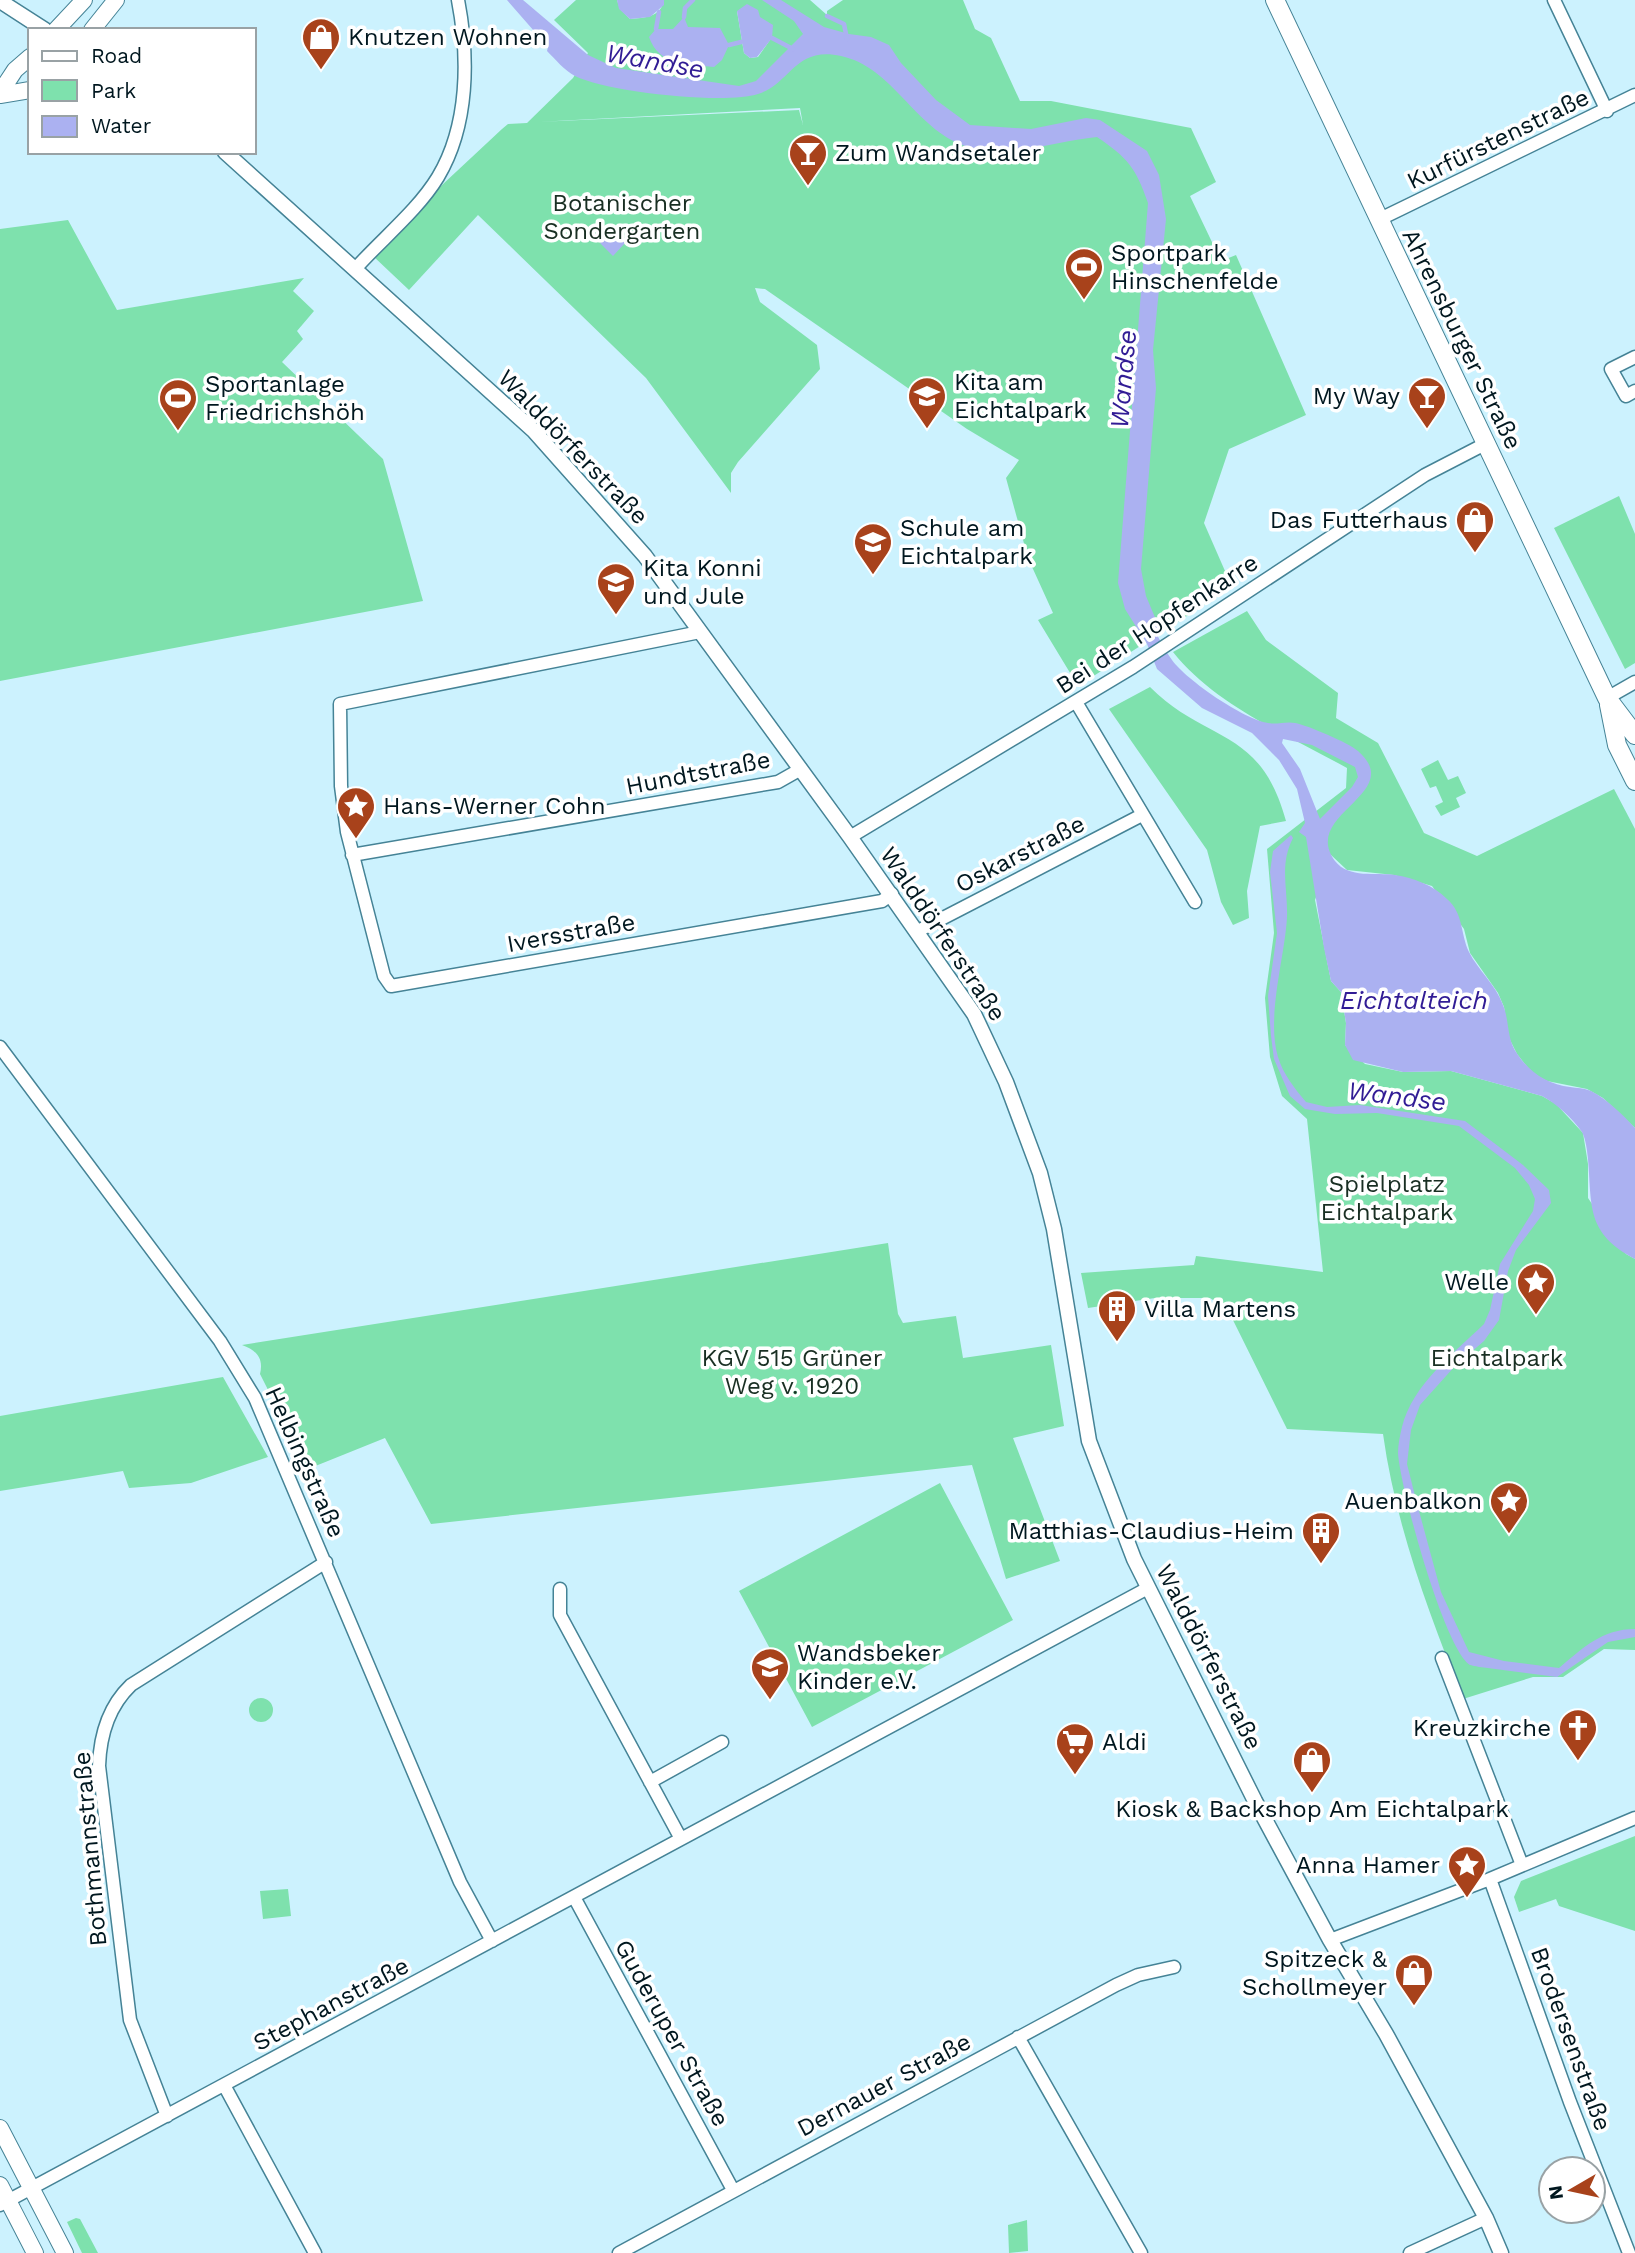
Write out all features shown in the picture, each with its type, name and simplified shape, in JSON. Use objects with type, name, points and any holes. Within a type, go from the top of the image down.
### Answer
[{"type":"main road","points":[[58,28],[84,0]]},
{"type":"main road","points":[[94,28],[116,0]]},
{"type":"main road","name":"Ahrensburger Straße","points":[[1275,0],[1607,698],[1635,735]]},
{"type":"main road","points":[[0,94],[15,70],[28,59]]},
{"type":"main road","points":[[0,94],[28,91]]},
{"type":"main road","name":"Ahrensburger Straße","points":[[1607,698],[1617,745],[1635,781]]},
{"type":"main road","points":[[0,2128],[65,2253]]},
{"type":"main road","points":[[0,2185],[4,2203],[35,2253]]},
{"type":"street","points":[[355,268],[438,177],[457,135],[462,103],[464,52],[458,0]]},
{"type":"street","points":[[1554,0],[1607,111]]},
{"type":"street","points":[[0,1],[42,28]]},
{"type":"street","name":"Kurfürstenstraße","points":[[1378,220],[1607,111],[1635,95]]},
{"type":"street","name":"Walddörferstraße","points":[[227,154],[534,432],[645,556],[850,836],[974,1014],[1006,1082],[1040,1173],[1054,1229],[1089,1441],[1108,1498],[1148,1588],[1330,1940],[1386,2034],[1486,2218],[1501,2253]]},
{"type":"street","points":[[1635,357],[1611,369],[1626,396],[1635,391]]},
{"type":"street","name":"Bei der Hopfenkarre","points":[[850,836],[1076,702],[1425,475],[1485,443]]},
{"type":"street","points":[[352,855],[341,786],[340,705],[700,632]]},
{"type":"street","points":[[1607,698],[1635,682]]},
{"type":"street","points":[[1076,702],[1195,902]]},
{"type":"street","name":"Hundtstraße","points":[[352,855],[778,782],[801,769]]},
{"type":"street","name":"Oskarstraße","points":[[918,931],[1142,815]]},
{"type":"street","name":"Iversstraße","points":[[352,855],[384,976],[391,986],[882,901],[891,894]]},
{"type":"street","name":"Helbingstraße","points":[[0,1047],[237,1365],[274,1437],[460,1882],[492,1941]]},
{"type":"street","name":"Bothmannstraße","points":[[167,2116],[130,2020],[99,1766],[99,1744],[109,1713],[131,1685],[326,1562]]},
{"type":"street","name":"Stephanstraße","points":[[4,2203],[1148,1588]]},
{"type":"street","points":[[560,1589],[560,1615],[681,1839]]},
{"type":"street","points":[[1442,1658],[1522,1865]]},
{"type":"street","points":[[650,1782],[722,1742]]},
{"type":"street","points":[[1330,1940],[1490,1879],[1635,1818]]},
{"type":"street","name":"Brodersenstraße","points":[[1490,1879],[1570,2102],[1629,2253]]},
{"type":"street","name":"Guderuper Straße","points":[[574,1897],[733,2190]]},
{"type":"street","name":"Dernauer Straße","points":[[619,2253],[1116,1985],[1139,1975],[1174,1967]]},
{"type":"street","points":[[1018,2037],[1141,2253]]},
{"type":"street","points":[[224,2085],[315,2253]]},
{"type":"street","points":[[1410,2253],[1486,2218]]},
{"type":"green space","name":"Botanischer Sondergarten","points":[[576,0],[617,0],[620,9],[630,19],[656,13],[664,0],[810,0],[827,15],[827,11],[843,0],[963,0],[975,29],[991,38],[1020,101],[1051,101],[1191,128],[1216,182],[1190,196],[1221,261],[1236,255],[1306,415],[1229,449],[1204,523],[1232,587],[1078,686],[1038,620],[1053,613],[1028,558],[1006,478],[1019,460],[967,429],[765,289],[755,288],[760,302],[817,345],[820,369],[738,462],[731,473],[731,493],[646,378],[478,215],[409,290],[373,256],[442,185],[502,129],[508,124],[527,123],[573,78],[588,53],[554,20]],"holes":[[[737,11],[770,40],[758,57],[750,58],[744,53]],[[800,108],[803,125],[799,110],[537,122]]]},
{"type":"green space","name":"Sportanlage Friedrichshöh","points":[[68,220],[117,310],[304,278],[293,291],[314,311],[297,331],[303,339],[282,362],[383,459],[423,601],[0,681],[0,229]]},
{"type":"green space","points":[[1619,496],[1635,534],[1635,663],[1625,669],[1554,528]]},
{"type":"green space","name":"Eichtalpark","points":[[1247,611],[1266,640],[1338,693],[1336,718],[1378,743],[1424,833],[1477,856],[1614,789],[1635,829],[1635,1128],[1603,1098],[1587,1089],[1547,1081],[1532,1073],[1517,1054],[1509,1038],[1504,1007],[1498,993],[1470,953],[1464,929],[1432,886],[1394,875],[1347,870],[1331,855],[1315,900],[1331,981],[1341,992],[1346,1023],[1345,1045],[1365,1064],[1403,1072],[1451,1071],[1542,1096],[1556,1104],[1583,1133],[1588,1164],[1588,1198],[1626,1254],[1635,1259],[1635,1650],[1604,1649],[1563,1677],[1533,1677],[1463,1699],[1426,1602],[1405,1536],[1383,1434],[1287,1429],[1228,1310],[1210,1298],[1155,1298],[1088,1308],[1081,1273],[1194,1265],[1196,1256],[1323,1272],[1307,1119],[1282,1096],[1270,1057],[1265,998],[1274,933],[1267,849],[1346,788],[1347,768],[1231,704],[1190,671],[1173,652]]},
{"type":"green space","points":[[1150,687],[1171,705],[1247,752],[1262,768],[1275,790],[1286,821],[1260,826],[1247,891],[1249,918],[1233,925],[1221,902],[1207,850],[1109,709]]},
{"type":"green space","points":[[1438,760],[1448,780],[1458,776],[1466,793],[1456,798],[1460,807],[1441,816],[1435,806],[1443,802],[1436,786],[1430,788],[1421,769]]},
{"type":"green space","name":"KGV 515 Grüner Weg v. 1920","points":[[888,1243],[898,1314],[903,1323],[956,1316],[963,1358],[1051,1345],[1064,1426],[1013,1438],[1060,1561],[1006,1579],[972,1465],[431,1524],[385,1438],[308,1469],[260,1374],[260,1359],[255,1352],[242,1345]]},
{"type":"green space","points":[[223,1377],[268,1457],[191,1483],[129,1488],[123,1471],[0,1491],[0,1416]]},
{"type":"green space","points":[[940,1483],[1013,1620],[812,1727],[739,1591]]},
{"type":"green space","points":[[261,1698],[270,1701],[273,1710],[270,1719],[261,1722],[252,1719],[249,1710],[252,1701]]},
{"type":"green space","points":[[1635,1836],[1635,1931],[1559,1906],[1556,1899],[1519,1912],[1514,1897],[1521,1881]]},
{"type":"green space","points":[[288,1889],[291,1916],[263,1919],[260,1891]]},
{"type":"green space","points":[[80,2219],[98,2253],[82,2253],[67,2222]]},
{"type":"green space","points":[[1027,2220],[1028,2251],[1009,2253],[1008,2225]]},
{"type":"water","name":"Eichtalteich","points":[[507,0],[523,0],[588,55],[616,68],[739,86],[756,81],[803,34],[794,21],[762,0],[781,0],[824,27],[871,37],[889,45],[901,63],[936,100],[970,125],[1031,129],[1086,118],[1100,120],[1147,151],[1159,175],[1166,219],[1153,350],[1156,388],[1141,569],[1146,596],[1159,627],[1156,633],[1179,668],[1202,688],[1231,707],[1258,720],[1295,723],[1328,735],[1358,751],[1370,766],[1370,780],[1363,792],[1331,830],[1328,845],[1335,861],[1355,873],[1409,878],[1442,894],[1459,917],[1469,952],[1500,998],[1514,1049],[1523,1061],[1534,1073],[1547,1081],[1591,1091],[1635,1128],[1635,1259],[1619,1249],[1600,1229],[1592,1205],[1588,1156],[1582,1132],[1553,1103],[1542,1096],[1451,1071],[1403,1072],[1353,1060],[1345,1045],[1346,1023],[1341,992],[1331,981],[1324,948],[1306,837],[1299,832],[1305,823],[1297,789],[1279,760],[1252,733],[1202,708],[1157,669],[1147,644],[1125,609],[1118,583],[1148,203],[1135,172],[1124,158],[1097,137],[1014,150],[981,150],[965,146],[947,138],[932,126],[875,72],[859,62],[841,56],[813,56],[769,89],[758,94],[720,98],[638,92],[591,82],[568,71],[547,51],[548,47]],"holes":[[[1283,739],[1312,745],[1355,767],[1358,777],[1352,787],[1320,819],[1300,769],[1282,743]]]},
{"type":"water","points":[[617,0],[664,0],[664,5],[650,17],[630,19],[619,9]]},
{"type":"water","points":[[747,4],[758,10],[760,17],[773,25],[772,38],[757,57],[750,58],[744,53],[737,11]]},
{"type":"water","points":[[684,17],[688,27],[720,28],[729,45],[722,60],[714,67],[675,62],[660,54],[654,46],[649,37],[656,29],[673,29]]},
{"type":"water","points":[[613,230],[625,243],[613,256],[600,243]]},
{"type":"water","points":[[1291,835],[1293,838],[1285,867],[1286,933],[1274,1024],[1278,1057],[1294,1087],[1306,1102],[1327,1107],[1360,1105],[1465,1121],[1523,1165],[1549,1190],[1551,1203],[1516,1250],[1508,1271],[1499,1320],[1484,1341],[1455,1366],[1420,1405],[1411,1430],[1407,1464],[1441,1592],[1469,1652],[1504,1661],[1559,1668],[1603,1636],[1635,1629],[1635,1637],[1608,1642],[1557,1677],[1470,1665],[1460,1652],[1448,1629],[1425,1565],[1406,1498],[1398,1453],[1402,1427],[1415,1397],[1447,1358],[1484,1324],[1490,1310],[1500,1264],[1533,1211],[1535,1199],[1529,1185],[1515,1168],[1459,1126],[1377,1113],[1335,1114],[1305,1109],[1290,1096],[1274,1059],[1268,996],[1277,933],[1270,872],[1273,851]]},
{"type":"waterway","points":[[684,17],[685,8],[693,0]]},
{"type":"waterway","points":[[656,29],[659,12]]},
{"type":"waterway","points":[[827,16],[844,24],[847,39]]},
{"type":"waterway","points":[[772,38],[793,49]]},
{"type":"waterway","points":[[729,45],[741,42]]},
{"type":"place","name":"Knutzen Wohnen","points":[[321,71]]},
{"type":"place","name":"Zum Wandsetaler","points":[[808,187]]},
{"type":"place","name":"Sportpark Hinschenfelde","points":[[1084,301]]},
{"type":"place","name":"Kita am Eichtalpark","points":[[927,430]]},
{"type":"place","name":"My Way","points":[[1427,430]]},
{"type":"place","name":"Sportanlage Friedrichshöh","points":[[178,432]]},
{"type":"place","name":"Das Futterhaus","points":[[1475,554]]},
{"type":"place","name":"Schule am Eichtalpark","points":[[873,576]]},
{"type":"place","name":"Kita Konni und Jule","points":[[616,616]]},
{"type":"place","name":"Hans-Werner Cohn","points":[[356,840]]},
{"type":"place","name":"Welle","points":[[1536,1316]]},
{"type":"place","name":"Villa Martens","points":[[1117,1343]]},
{"type":"place","name":"Auenbalkon","points":[[1509,1535]]},
{"type":"place","name":"Matthias-Claudius-Heim","points":[[1321,1565]]},
{"type":"place","name":"Wandsbeker Kinder e.V.","points":[[770,1701]]},
{"type":"place","name":"Kreuzkirche","points":[[1578,1762]]},
{"type":"place","name":"Aldi","points":[[1075,1776]]},
{"type":"place","name":"Kiosk & Backshop Am Eichtalpark","points":[[1312,1794]]},
{"type":"place","name":"Anna Hamer","points":[[1467,1899]]},
{"type":"place","name":"Spitzeck & Schollmeyer","points":[[1414,2007]]},
{"type":"water label","name":"Wandse","points":[[655,61]]},
{"type":"water label","name":"Wandse","points":[[1123,379]]},
{"type":"water label","name":"Wandse","points":[[1397,1096]]},
{"type":"park label","name":"Spielplatz Eichtalpark","points":[[1387,1198]]}]
